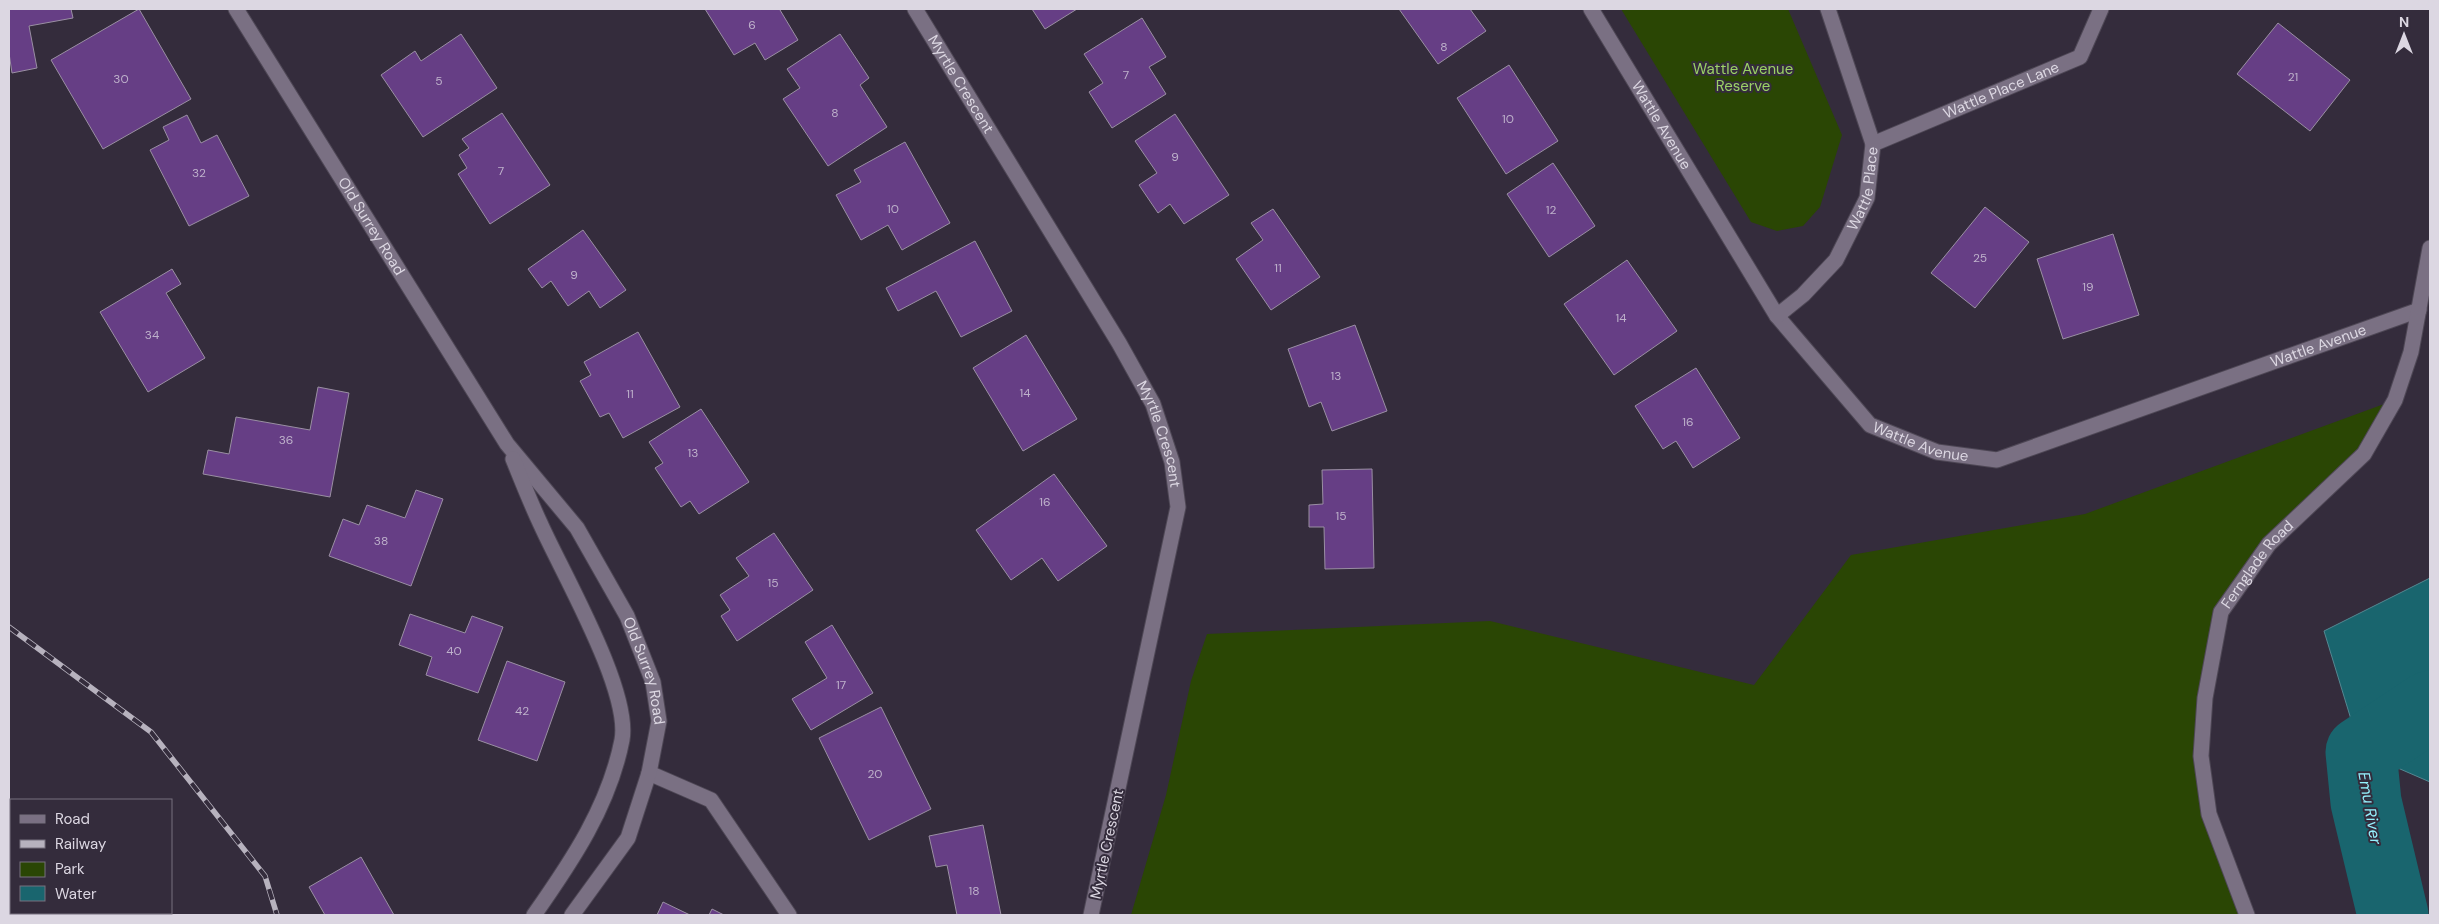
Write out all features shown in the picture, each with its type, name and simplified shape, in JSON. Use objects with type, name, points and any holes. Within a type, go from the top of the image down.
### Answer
[{"type":"street","name":"Old Surrey Road","points":[[236,9],[507,444],[577,528],[627,616],[653,682],[659,721],[648,773],[628,838],[572,915]]},
{"type":"street","name":"Myrtle Crescent","points":[[915,9],[1144,387],[1153,404],[1172,462],[1178,506],[1091,915]]},
{"type":"street","name":"Wattle Avenue","points":[[1591,9],[1777,316],[1870,425],[1937,452],[1997,460],[2419,310]]},
{"type":"street","name":"Wattle Place","points":[[1777,316],[1803,295],[1836,260],[1867,198],[1873,144],[1828,9]]},
{"type":"street","name":"Wattle Place Lane","points":[[1873,144],[2080,57],[2101,9]]},
{"type":"street","name":"Fernglade Road","points":[[2247,915],[2209,814],[2201,756],[2205,698],[2221,612],[2269,544],[2364,454],[2395,400],[2411,352],[2430,248]]},
{"type":"street","name":"Old Surrey Road","points":[[507,444],[541,525],[597,641],[619,701],[622,738],[609,785],[588,836],[534,915]]},
{"type":"street","points":[[648,773],[710,800],[788,915]]},
{"type":"green space","name":"Wattle Avenue Reserve","points":[[1621,9],[1788,9],[1842,135],[1820,207],[1803,226],[1777,231],[1751,222]]},
{"type":"green space","points":[[2395,400],[2364,454],[2269,544],[2221,612],[2205,698],[2209,814],[2247,915],[1131,915],[1166,795],[1191,681],[1207,634],[1490,621],[1754,685],[1851,555],[2085,514]]},
{"type":"water","points":[[2430,578],[2430,782],[2361,752],[2324,631]]},
{"type":"building","points":[[9,9],[71,9],[73,18],[29,26],[37,68],[12,73],[9,53]]},
{"type":"building","points":[[139,9],[191,99],[103,149],[51,60]]},
{"type":"building","points":[[705,9],[783,9],[780,10],[798,40],[765,60],[755,43],[734,55]]},
{"type":"building","points":[[1032,9],[1077,9],[1045,29]]},
{"type":"building","points":[[1399,9],[1470,9],[1486,31],[1438,64]]},
{"type":"building","points":[[1142,18],[1166,57],[1149,67],[1166,94],[1112,128],[1089,92],[1103,83],[1084,54]]},
{"type":"building","points":[[2278,23],[2350,80],[2310,131],[2237,74]]},
{"type":"building","points":[[461,34],[497,88],[423,137],[381,75],[415,51],[421,61]]},
{"type":"building","points":[[840,34],[869,78],[860,85],[887,127],[828,166],[783,99],[800,88],[787,69]]},
{"type":"building","points":[[1509,65],[1558,141],[1506,174],[1457,98]]},
{"type":"building","points":[[502,113],[550,185],[490,224],[458,174],[467,168],[459,155],[469,148],[462,139]]},
{"type":"building","points":[[1175,114],[1229,195],[1184,224],[1170,204],[1158,213],[1139,185],[1157,173],[1135,141]]},
{"type":"building","points":[[187,115],[201,143],[217,135],[249,196],[189,226],[150,150],[169,140],[163,127]]},
{"type":"building","points":[[905,142],[950,223],[902,250],[888,225],[861,240],[836,195],[861,182],[854,170]]},
{"type":"building","points":[[1553,163],[1595,226],[1549,257],[1507,194]]},
{"type":"building","points":[[1985,207],[2029,242],[1975,308],[1931,273]]},
{"type":"building","points":[[1273,209],[1320,277],[1271,310],[1236,259],[1263,240],[1251,223]]},
{"type":"building","points":[[583,230],[626,290],[600,308],[589,291],[568,306],[551,281],[542,288],[528,269]]},
{"type":"building","points":[[2113,234],[2139,315],[2063,339],[2037,259]]},
{"type":"building","points":[[975,241],[1012,311],[961,337],[936,291],[898,311],[886,288]]},
{"type":"building","points":[[1627,260],[1677,331],[1614,375],[1564,304]]},
{"type":"building","points":[[172,269],[181,284],[166,293],[205,358],[148,392],[100,312]]},
{"type":"building","points":[[1355,325],[1387,411],[1332,431],[1321,402],[1309,407],[1288,349]]},
{"type":"building","points":[[638,332],[680,407],[623,438],[609,413],[600,417],[580,381],[591,375],[584,362]]},
{"type":"building","points":[[1026,335],[1077,419],[1023,451],[973,368]]},
{"type":"building","points":[[1696,368],[1740,438],[1693,468],[1676,441],[1663,449],[1635,406]]},
{"type":"building","points":[[318,387],[349,393],[330,497],[203,474],[208,450],[229,454],[236,417],[310,430]]},
{"type":"building","points":[[701,409],[749,482],[699,514],[690,501],[681,507],[655,468],[663,463],[649,442]]},
{"type":"building","points":[[1372,469],[1374,568],[1325,569],[1324,527],[1309,527],[1309,505],[1323,504],[1322,470]]},
{"type":"building","points":[[1054,474],[1107,546],[1058,581],[1042,558],[1011,580],[976,530]]},
{"type":"building","points":[[416,490],[443,499],[411,586],[329,556],[343,519],[359,525],[367,505],[405,518]]},
{"type":"building","points":[[774,533],[813,590],[737,641],[721,616],[730,610],[720,595],[749,576],[736,558]]},
{"type":"building","points":[[410,614],[465,633],[472,616],[503,627],[478,693],[426,675],[432,657],[399,645]]},
{"type":"building","points":[[832,625],[873,693],[811,730],[792,699],[827,678],[805,642]]},
{"type":"building","points":[[507,661],[565,682],[537,761],[478,740]]},
{"type":"building","points":[[881,707],[931,809],[869,840],[819,738]]},
{"type":"building","points":[[983,825],[1001,915],[957,915],[947,865],[936,867],[929,836]]},
{"type":"building","points":[[361,857],[394,915],[325,915],[309,887]]},
{"type":"building","points":[[663,902],[690,915],[657,915]]},
{"type":"building","points":[[712,909],[724,915],[709,915]]},
{"type":"waterway","name":"Emu River","points":[[2393,915],[2366,802],[2361,752],[2430,706]]},
{"type":"railway","points":[[9,627],[151,732],[265,876],[277,915]]}]
